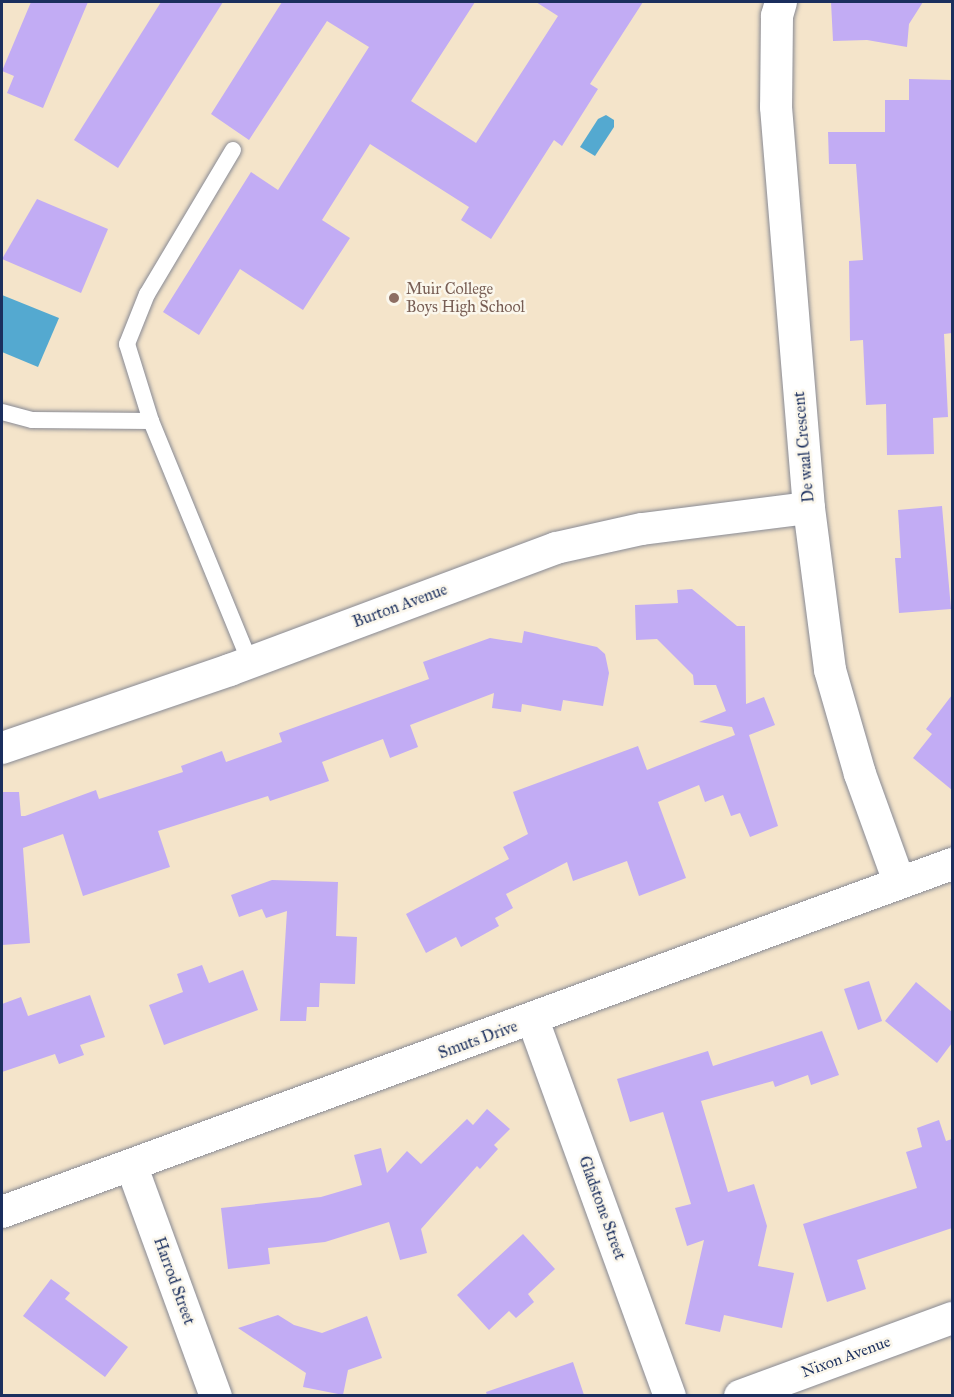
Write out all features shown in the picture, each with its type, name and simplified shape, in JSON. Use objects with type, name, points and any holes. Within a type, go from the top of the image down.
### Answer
[{"type":"street","name":"De waal Crescent","points":[[781,2],[777,16],[776,107],[809,508],[830,670],[857,764],[899,882]]},
{"type":"street","name":"Burton Avenue","points":[[2,748],[250,662],[556,548],[642,529],[809,508]]},
{"type":"street","name":"Smuts Drive","points":[[2,1212],[132,1167],[952,864]]},
{"type":"street","name":"Gladstone Street","points":[[533,1020],[670,1395]]},
{"type":"street","name":"Harrod Street","points":[[132,1167],[216,1395]]},
{"type":"street","name":"Nixon Avenue","points":[[740,1395],[952,1318]]},
{"type":"lane","points":[[233,150],[132,325],[127,344],[151,421],[250,662]]},
{"type":"lane","points":[[2,412],[32,420],[151,421]]},
{"type":"water","points":[[606,115],[614,120],[614,127],[595,156],[580,147],[598,119]]},
{"type":"water","points":[[2,295],[59,318],[38,367],[2,352]]},
{"type":"building","points":[[31,2],[88,2],[43,108],[7,93],[14,76],[2,71]]},
{"type":"building","points":[[161,2],[223,2],[118,168],[74,140]]},
{"type":"building","points":[[282,2],[475,2],[411,101],[476,143],[558,16],[536,2],[643,2],[590,84],[598,89],[562,146],[554,140],[491,239],[461,220],[469,207],[370,144],[322,220],[350,238],[303,310],[240,269],[199,335],[163,312],[251,172],[278,190],[369,47],[327,21],[249,140],[211,114]]},
{"type":"building","points":[[831,2],[923,2],[909,24],[907,47],[867,40],[833,41]]},
{"type":"building","points":[[909,79],[952,80],[952,333],[944,334],[948,417],[933,418],[934,454],[887,455],[886,404],[866,405],[863,340],[850,341],[849,261],[863,260],[856,164],[829,164],[828,132],[885,132],[885,100],[909,100]]},
{"type":"building","points":[[37,199],[108,229],[81,293],[2,259]]},
{"type":"building","points":[[942,506],[951,609],[899,613],[895,558],[901,558],[898,510]]},
{"type":"building","points":[[692,589],[737,626],[745,626],[746,704],[764,697],[775,725],[749,735],[778,826],[750,837],[740,813],[731,816],[723,795],[705,802],[699,785],[658,802],[686,878],[639,896],[627,861],[573,881],[567,862],[506,894],[513,908],[495,918],[499,926],[461,947],[456,937],[426,953],[406,914],[509,859],[503,847],[528,834],[513,792],[638,746],[647,770],[735,735],[732,727],[699,722],[726,711],[716,685],[694,685],[693,675],[657,639],[636,640],[635,605],[678,603],[677,590]]},
{"type":"building","points":[[524,631],[597,647],[605,654],[609,673],[603,706],[563,700],[561,711],[522,704],[521,712],[492,708],[494,693],[410,725],[418,747],[390,758],[383,739],[322,762],[329,781],[270,801],[268,796],[158,831],[170,867],[83,896],[63,834],[23,848],[30,943],[2,945],[2,792],[19,792],[21,816],[25,816],[96,790],[99,799],[183,772],[181,766],[222,751],[226,762],[282,742],[279,733],[429,679],[423,662],[490,638],[522,643]]},
{"type":"building","points":[[952,695],[952,790],[913,758],[932,734],[926,729]]},
{"type":"building","points":[[272,880],[338,882],[336,936],[357,937],[355,984],[320,983],[319,1007],[307,1007],[306,1021],[280,1021],[287,911],[266,918],[262,909],[239,917],[231,895]]},
{"type":"building","points":[[202,965],[209,983],[243,970],[258,1010],[164,1045],[149,1005],[183,992],[177,974]]},
{"type":"building","points":[[869,981],[882,1021],[858,1030],[844,989]]},
{"type":"building","points":[[916,982],[952,1012],[952,1043],[937,1063],[885,1021]]},
{"type":"building","points":[[90,995],[105,1037],[80,1045],[84,1055],[59,1064],[55,1054],[2,1072],[2,1004],[21,997],[28,1016]]},
{"type":"building","points":[[822,1031],[839,1075],[811,1085],[808,1075],[775,1087],[773,1081],[701,1101],[728,1192],[754,1184],[767,1226],[758,1266],[794,1273],[782,1328],[724,1315],[720,1332],[685,1324],[704,1240],[687,1246],[675,1208],[691,1204],[663,1112],[630,1122],[617,1079],[708,1051],[713,1066]]},
{"type":"building","points":[[487,1109],[510,1129],[494,1145],[498,1149],[480,1169],[477,1166],[421,1229],[427,1253],[400,1260],[389,1222],[325,1242],[268,1248],[270,1264],[228,1269],[221,1208],[321,1197],[362,1185],[354,1155],[381,1148],[387,1173],[407,1151],[421,1164],[467,1119],[473,1125]]},
{"type":"building","points":[[939,1120],[946,1141],[952,1139],[952,1228],[857,1260],[866,1289],[827,1302],[803,1224],[917,1188],[906,1152],[922,1147],[917,1128]]},
{"type":"building","points":[[523,1234],[555,1269],[528,1294],[534,1302],[516,1318],[509,1311],[489,1330],[457,1295]]},
{"type":"building","points":[[51,1279],[70,1293],[65,1299],[128,1347],[105,1377],[23,1316]]},
{"type":"building","points":[[278,1315],[294,1325],[322,1333],[367,1316],[382,1358],[348,1370],[343,1395],[303,1387],[306,1373],[238,1328]]},
{"type":"building","points":[[573,1362],[584,1395],[487,1395],[486,1392]]},
{"type":"place","name":"Muir College Boys High School","points":[[394,298]]}]
